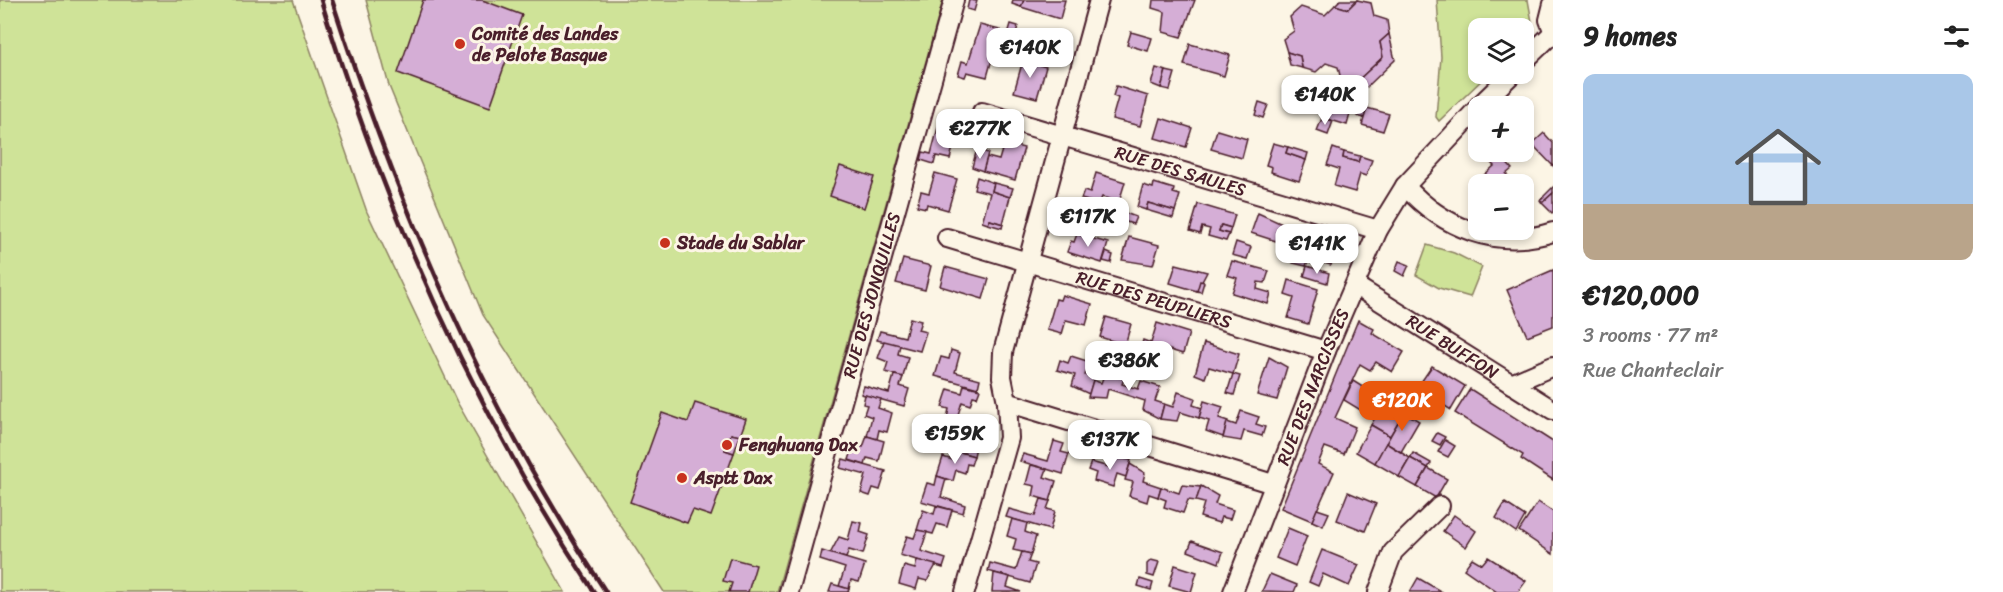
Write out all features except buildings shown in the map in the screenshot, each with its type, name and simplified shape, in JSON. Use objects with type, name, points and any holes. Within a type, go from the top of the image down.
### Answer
[{"type":"street","name":"RUE DES JONQUILLES","points":[[789,592],[954,0]]},
{"type":"street","points":[[965,592],[1009,438],[1007,402],[1002,377],[1003,352],[1099,0]]},
{"type":"street","points":[[1534,51],[1553,31],[1549,20],[1553,4]]},
{"type":"street","name":"RUE DES NARCISSES","points":[[1490,96],[1502,84]]},
{"type":"street","name":"RUE DES SAULES","points":[[982,112],[1378,230]]},
{"type":"street","name":"RUE DES NARCISSES","points":[[1233,592],[1326,351],[1356,286],[1378,230],[1405,186],[1468,119]]},
{"type":"street","points":[[1405,186],[1431,210],[1465,231],[1497,239],[1536,237],[1553,232]]},
{"type":"street","name":"RUE DES PEUPLIERS","points":[[946,238],[1326,351]]},
{"type":"street","name":"RUE BUFFON","points":[[1356,286],[1511,384],[1553,366]]},
{"type":"street","points":[[1511,384],[1553,410]]},
{"type":"street","points":[[1007,402],[1273,484]]},
{"type":"street","points":[[1378,592],[1393,552],[1440,506]]},
{"type":"green space","points":[[0,0],[293,0],[367,212],[457,402],[565,592],[0,592]]},
{"type":"green space","name":"Stade du Sablar","points":[[366,0],[943,0],[777,592],[664,592],[483,315],[389,86]]},
{"type":"green space","points":[[1437,0],[1528,0],[1531,18],[1468,18],[1468,84],[1478,84],[1439,121],[1436,117],[1441,57]]},
{"type":"green space","points":[[1427,245],[1454,253],[1482,267],[1470,297],[1439,288],[1416,275]]},
{"type":"railway","points":[[321,0],[373,155],[436,306],[471,380],[510,452],[550,523],[594,592]]},
{"type":"railway","points":[[332,0],[386,155],[449,305],[522,452],[562,523],[606,592]]},
{"type":"place","name":"Comité des Landes de Pelote Basque","points":[[460,44]]},
{"type":"place","name":"Stade du Sablar","points":[[665,243]]},
{"type":"place","name":"Fenghuang Dax","points":[[727,445]]},
{"type":"place","name":"Asptt Dax","points":[[682,478]]}]
